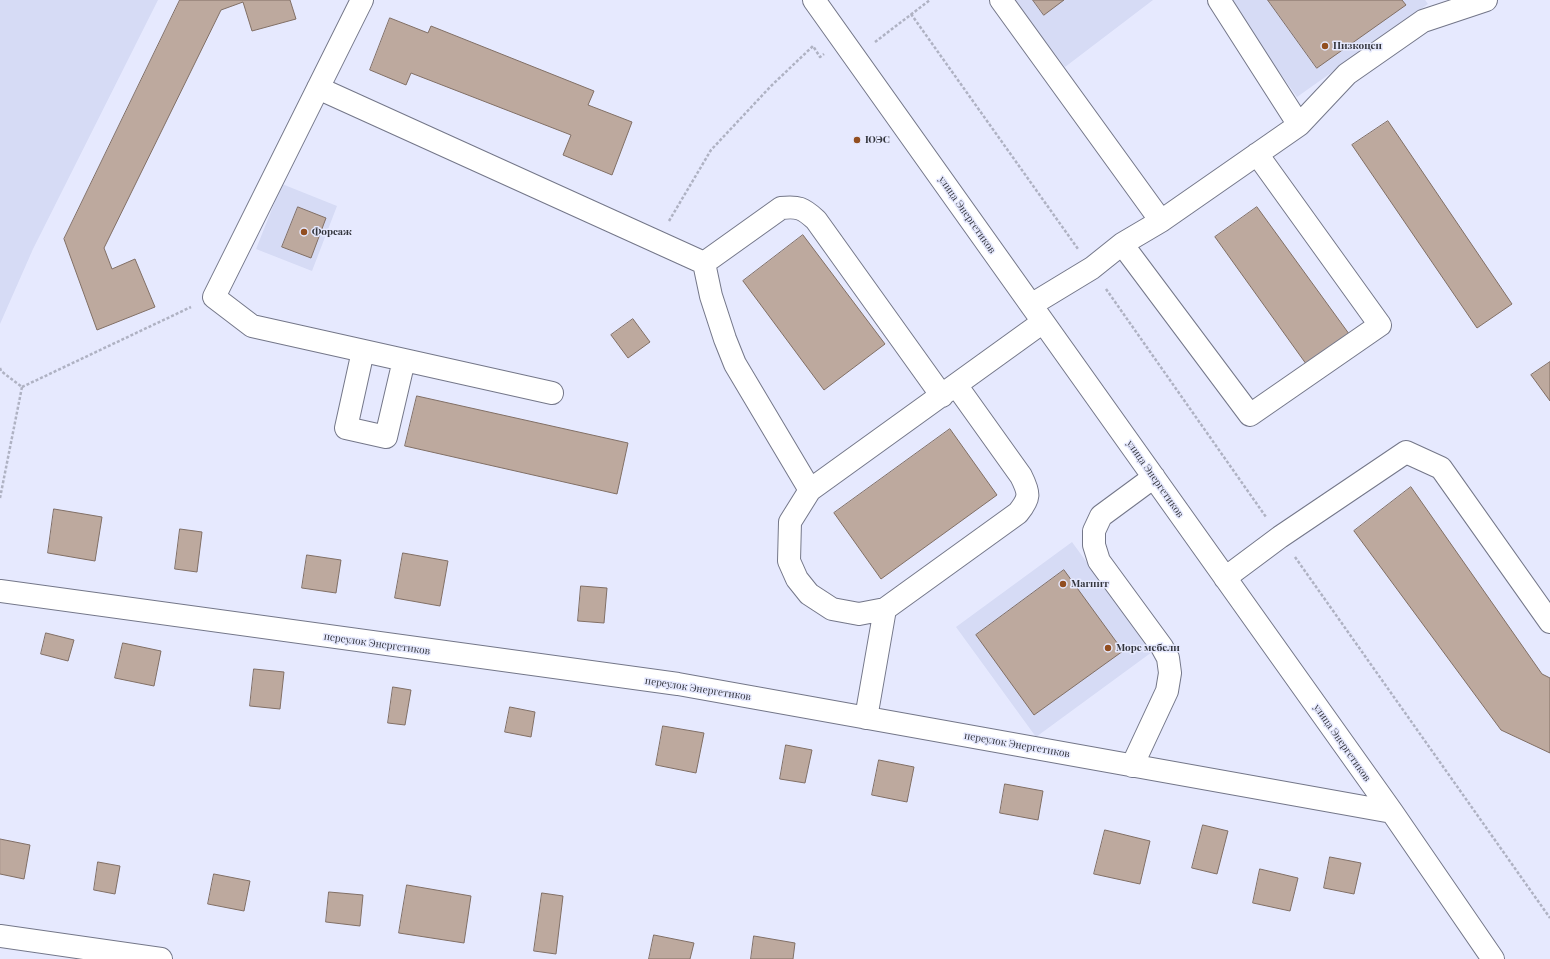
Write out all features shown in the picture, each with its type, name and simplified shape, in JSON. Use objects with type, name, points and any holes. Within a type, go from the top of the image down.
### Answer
[{"type":"street","points":[[362,0],[214,297],[252,326],[552,393]]},
{"type":"street","name":"улица Энергетиков","points":[[814,0],[1392,812],[1493,959]]},
{"type":"street","points":[[1001,0],[1161,221]]},
{"type":"street","points":[[1219,0],[1299,125]]},
{"type":"street","points":[[704,263],[781,208],[793,206],[805,210],[816,220],[949,390],[1021,476],[1028,490],[1027,501],[1018,513],[884,609],[859,614],[832,609],[809,594],[797,579],[789,561],[790,522],[810,490],[949,390],[1037,314],[1122,244],[1161,221],[1299,125],[1348,74],[1423,21],[1486,0]]},
{"type":"street","points":[[318,88],[704,263]]},
{"type":"street","points":[[1122,244],[1250,415],[1380,325],[1257,154]]},
{"type":"street","points":[[704,263],[711,296],[725,339],[736,364],[810,490]]},
{"type":"street","points":[[363,351],[346,428],[386,438],[404,360]]},
{"type":"street","points":[[1225,578],[1280,537],[1406,452],[1441,468],[1550,622]]},
{"type":"street","points":[[1132,766],[1167,691],[1170,673],[1168,658],[1162,647],[1099,560],[1094,545],[1094,531],[1101,516],[1154,477]]},
{"type":"street","name":"переулок Энергетиков","points":[[0,591],[678,684],[1392,812]]},
{"type":"street","points":[[866,718],[884,609]]},
{"type":"street","points":[[0,936],[161,959]]},
{"type":"path","points":[[870,45],[930,0]]},
{"type":"path","points":[[911,14],[1550,918]]},
{"type":"path","points":[[660,242],[670,220],[711,150],[771,86],[813,46],[820,57],[843,40]]},
{"type":"path","points":[[22,387],[214,297]]},
{"type":"path","points":[[0,370],[22,387]]},
{"type":"path","points":[[0,498],[22,387]]},
{"type":"shaded area","points":[[0,0],[158,0],[33,249],[0,324]]},
{"type":"shaded area","points":[[1014,0],[1153,0],[1065,67]]},
{"type":"shaded area","points":[[1228,0],[1425,0],[1428,4],[1297,97]]},
{"type":"shaded area","points":[[282,184],[337,206],[312,271],[256,249]]},
{"type":"shaded area","points":[[1072,542],[1152,652],[1036,737],[956,627]]},
{"type":"building","points":[[180,0],[290,0],[296,19],[252,31],[243,2],[221,10],[104,248],[112,269],[135,259],[155,307],[97,330],[64,239]]},
{"type":"building","points":[[1033,0],[1064,0],[1044,15]]},
{"type":"building","name":"Низкоцен","points":[[1268,0],[1402,0],[1406,5],[1317,68]]},
{"type":"building","points":[[390,18],[428,33],[431,26],[594,91],[588,105],[632,122],[612,175],[563,155],[571,135],[411,73],[406,85],[370,70]]},
{"type":"building","points":[[1388,121],[1512,304],[1477,328],[1352,145]]},
{"type":"building","name":"Форсаж","points":[[298,207],[326,218],[311,258],[282,247]]},
{"type":"building","points":[[1257,207],[1352,338],[1309,368],[1215,237]]},
{"type":"building","points":[[803,235],[885,344],[824,390],[743,281]]},
{"type":"building","points":[[633,319],[650,342],[628,358],[611,335]]},
{"type":"building","points":[[1550,362],[1550,401],[1531,375]]},
{"type":"building","points":[[417,396],[628,443],[617,494],[405,446]]},
{"type":"building","points":[[950,429],[997,495],[881,579],[834,513]]},
{"type":"building","points":[[1411,487],[1542,674],[1550,678],[1550,753],[1501,730],[1354,531]]},
{"type":"building","points":[[54,509],[102,517],[95,561],[48,553]]},
{"type":"building","points":[[180,529],[202,532],[197,572],[175,569]]},
{"type":"building","points":[[403,553],[448,561],[440,606],[395,598]]},
{"type":"building","points":[[307,555],[341,560],[336,593],[302,588]]},
{"type":"building","points":[[1064,570],[1123,651],[1034,715],[976,635]]},
{"type":"building","points":[[581,586],[607,588],[604,623],[578,621]]},
{"type":"building","points":[[46,633],[74,640],[68,661],[41,654]]},
{"type":"building","points":[[123,643],[161,651],[154,686],[115,678]]},
{"type":"building","points":[[254,669],[284,672],[280,709],[250,706]]},
{"type":"building","points":[[393,687],[411,690],[405,725],[388,723]]},
{"type":"building","points":[[510,707],[535,712],[531,737],[505,732]]},
{"type":"building","points":[[663,726],[704,733],[696,773],[656,765]]},
{"type":"building","points":[[786,745],[812,750],[805,783],[780,779]]},
{"type":"building","points":[[879,760],[914,767],[907,802],[872,795]]},
{"type":"building","points":[[1005,784],[1043,791],[1038,820],[1000,813]]},
{"type":"building","points":[[1203,825],[1228,831],[1217,874],[1192,868]]},
{"type":"building","points":[[1105,830],[1150,841],[1140,884],[1094,874]]},
{"type":"building","points":[[0,839],[30,845],[24,879],[0,874]]},
{"type":"building","points":[[1330,857],[1361,863],[1354,894],[1324,888]]},
{"type":"building","points":[[98,862],[120,866],[115,894],[94,890]]},
{"type":"building","points":[[1260,869],[1298,878],[1290,911],[1253,903]]},
{"type":"building","points":[[214,874],[250,881],[244,911],[208,904]]},
{"type":"building","points":[[407,885],[471,896],[464,943],[399,933]]},
{"type":"building","points":[[329,892],[363,895],[360,926],[326,922]]},
{"type":"building","points":[[542,893],[563,896],[556,954],[534,951]]},
{"type":"building","points":[[654,935],[694,943],[690,959],[649,959]]},
{"type":"building","points":[[754,936],[795,943],[793,959],[751,959]]},
{"type":"place","name":"Низкоцен","points":[[1325,46]]},
{"type":"place","name":"ЮЭС","points":[[857,140]]},
{"type":"place","name":"Форсаж","points":[[304,232]]},
{"type":"place","name":"Магнит","points":[[1063,584]]},
{"type":"place","name":"Море мебели","points":[[1108,648]]}]
